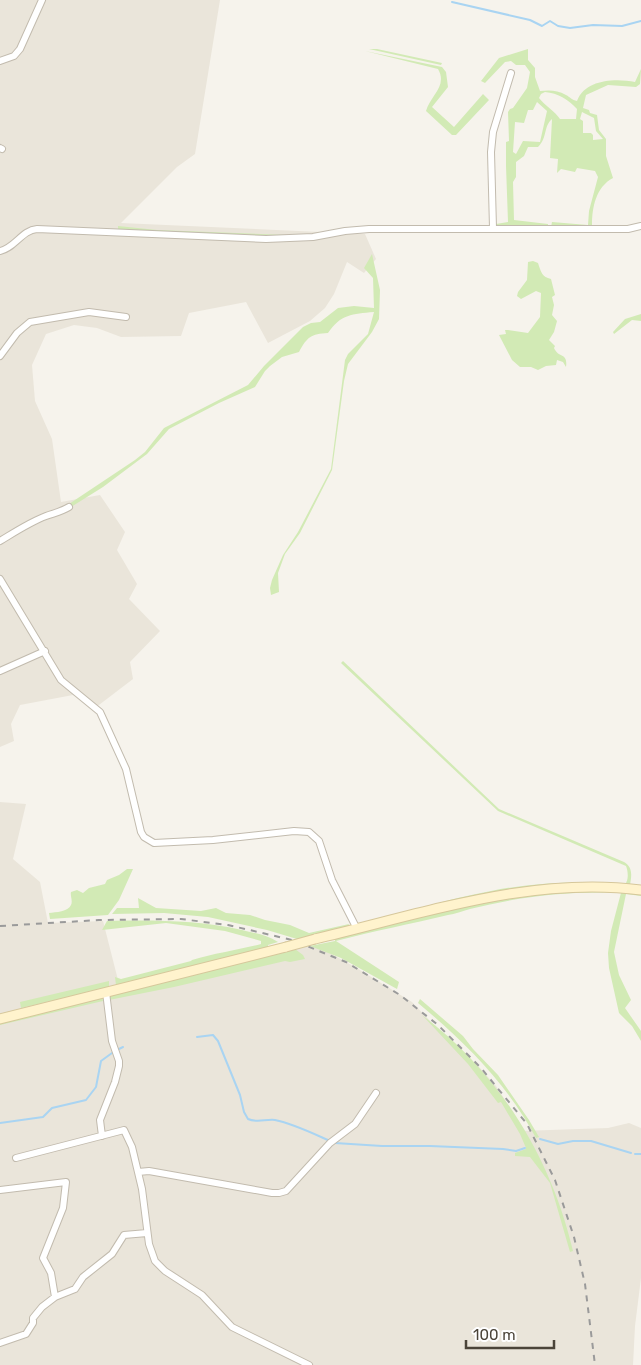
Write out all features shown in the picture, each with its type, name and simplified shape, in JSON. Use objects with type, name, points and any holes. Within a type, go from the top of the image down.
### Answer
[{"type":"main road","points":[[0,1019],[315,939],[513,893],[585,887],[620,887],[641,890]]},
{"type":"street","points":[[0,61],[14,56],[20,49],[42,0]]},
{"type":"street","points":[[493,228],[491,152],[493,132],[511,73]]},
{"type":"street","points":[[0,251],[11,247],[26,233],[37,229],[266,239],[313,237],[369,229],[628,229],[641,226]]},
{"type":"street","points":[[0,356],[17,333],[30,322],[88,312],[126,317]]},
{"type":"street","points":[[0,541],[26,526],[47,516],[59,513],[68,507]]},
{"type":"street","points":[[0,579],[61,680],[100,712],[126,769],[144,837],[154,844],[214,840],[294,831],[309,832],[319,841],[332,880],[357,929]]},
{"type":"street","points":[[0,671],[45,652]]},
{"type":"street","points":[[102,1136],[100,1120],[115,1082],[119,1066],[112,1041],[106,992]]},
{"type":"street","points":[[138,1172],[148,1171],[272,1192],[283,1192],[313,1163],[334,1139],[355,1124],[376,1094]]},
{"type":"street","points":[[16,1158],[124,1130],[132,1147],[142,1189],[147,1233],[152,1254],[160,1266],[202,1295],[232,1327],[309,1365]]},
{"type":"street","points":[[0,1190],[66,1182],[64,1208],[43,1258],[51,1273],[54,1297]]},
{"type":"street","points":[[0,1335],[1,1343],[26,1334],[33,1318],[42,1307],[54,1297],[75,1289],[83,1277],[112,1254],[124,1235],[147,1233]]},
{"type":"shaded area","points":[[0,0],[220,0],[195,154],[177,167],[121,223],[365,234],[376,259],[364,273],[347,262],[334,294],[325,308],[310,321],[268,343],[246,302],[189,313],[181,336],[121,337],[97,328],[74,325],[46,334],[32,365],[35,401],[52,439],[61,502],[100,495],[125,532],[117,550],[137,584],[129,599],[160,631],[130,662],[133,679],[95,708],[73,695],[20,705],[11,724],[14,741],[0,747]]},
{"type":"shaded area","points":[[0,802],[26,804],[13,859],[40,882],[48,923],[103,921],[118,980],[302,943],[322,949],[412,1002],[496,1086],[513,1112],[521,1131],[608,1128],[629,1123],[641,1128],[641,1278],[635,1326],[633,1365],[0,1365]]},
{"type":"green space","points":[[369,49],[377,49],[442,63],[441,65]]},
{"type":"green space","points":[[528,49],[528,60],[535,68],[535,77],[540,91],[556,91],[577,101],[587,88],[594,84],[610,80],[635,82],[641,69],[640,84],[636,87],[608,85],[586,95],[583,108],[597,115],[599,130],[606,139],[606,156],[613,178],[607,182],[596,198],[592,225],[638,225],[637,227],[551,227],[552,222],[588,225],[589,211],[598,177],[595,171],[577,168],[575,172],[561,169],[557,173],[558,159],[550,158],[552,119],[547,125],[543,140],[538,147],[528,147],[524,156],[516,162],[516,177],[513,182],[514,220],[548,224],[548,227],[496,227],[496,224],[508,222],[506,142],[509,141],[508,112],[527,88],[530,72],[525,65],[516,65],[511,61],[505,62],[485,83],[481,81],[499,58]],"holes":[[[545,92],[559,95],[577,109],[576,119],[560,119],[539,98]],[[537,102],[547,111],[540,142],[523,141],[516,154],[513,152],[515,122],[524,123],[528,110],[533,110]],[[582,112],[594,118],[596,131],[603,139],[593,140],[591,133],[583,133],[583,121],[580,119]]]},
{"type":"green space","points":[[365,51],[442,67],[446,72],[448,87],[432,107],[454,127],[483,94],[489,100],[456,135],[452,135],[426,111],[440,86],[441,75],[438,69]]},
{"type":"green space","points":[[118,226],[157,230],[312,236],[266,237],[118,231]]},
{"type":"green space","points":[[371,230],[603,231],[603,233],[370,233]]},
{"type":"green space","points":[[372,254],[380,290],[379,319],[372,332],[348,364],[332,470],[300,533],[285,554],[278,573],[279,592],[271,595],[272,580],[283,555],[298,532],[331,469],[345,360],[348,354],[368,334],[374,312],[348,316],[338,322],[328,333],[310,337],[299,352],[282,357],[270,366],[255,387],[169,429],[147,454],[103,487],[71,507],[69,504],[145,452],[164,428],[248,385],[303,327],[311,323],[320,322],[338,308],[354,306],[374,308],[373,278],[364,268]]},
{"type":"green space","points":[[528,262],[538,263],[544,275],[551,279],[555,295],[552,297],[554,305],[552,315],[557,321],[554,332],[549,340],[555,346],[556,351],[566,359],[566,367],[563,362],[557,360],[556,365],[546,366],[538,370],[531,367],[520,367],[512,360],[499,335],[506,334],[505,330],[528,333],[540,317],[541,293],[536,291],[521,299],[517,296],[527,280]]},
{"type":"green space","points":[[641,314],[641,321],[632,320],[614,334],[613,332],[625,319]]},
{"type":"green space","points":[[343,661],[499,809],[624,862],[631,870],[630,886],[592,884],[364,923],[459,898],[508,888],[558,883],[625,884],[628,873],[626,866],[498,811],[341,663]]},
{"type":"green space","points":[[127,869],[133,869],[119,900],[108,915],[50,919],[49,913],[67,909],[71,905],[71,892],[77,890],[83,893],[89,888],[105,884],[107,880]]},
{"type":"green space","points":[[622,889],[641,892],[641,896],[626,894],[614,952],[619,975],[631,1000],[625,1008],[641,1031],[641,1041],[632,1026],[619,1013],[609,968],[608,953],[611,931]]},
{"type":"green space","points":[[619,890],[618,893],[562,894],[506,901],[336,941],[399,982],[397,989],[341,958],[310,946],[335,941],[335,938],[428,914],[531,893]]},
{"type":"green space","points":[[138,898],[156,908],[201,911],[216,908],[226,913],[250,915],[290,925],[309,933],[349,924],[347,929],[297,939],[267,930],[208,917],[164,913],[112,914],[117,908],[139,908]]},
{"type":"green space","points":[[107,921],[158,921],[208,924],[256,933],[278,942],[268,945],[268,948],[116,985],[115,977],[121,979],[209,955],[261,944],[261,941],[225,931],[166,923],[102,930]]},
{"type":"green space","points":[[295,949],[305,959],[285,961],[109,1000],[108,994]]},
{"type":"green space","points":[[109,981],[109,987],[21,1008],[20,1002]]},
{"type":"green space","points":[[102,995],[103,1001],[0,1025],[0,1021]]},
{"type":"green space","points":[[420,999],[463,1036],[498,1075],[539,1137],[536,1138],[512,1100],[484,1065],[418,1003]]},
{"type":"green space","points":[[422,1015],[450,1038],[475,1063],[498,1090],[518,1120],[536,1150],[551,1183],[573,1251],[570,1252],[550,1183],[530,1157],[515,1156],[515,1153],[526,1148],[501,1102],[498,1103],[468,1064]]},
{"type":"waterway","points":[[452,2],[530,20],[542,26],[550,21],[558,26],[570,28],[593,25],[622,26],[641,21]]},
{"type":"waterway","points":[[197,1037],[213,1035],[218,1041],[248,1119],[254,1121],[275,1120],[303,1129],[330,1141]]},
{"type":"waterway","points":[[119,1049],[123,1047]]},
{"type":"waterway","points":[[0,1123],[43,1117],[52,1108],[86,1100],[96,1087],[101,1061],[112,1053]]},
{"type":"waterway","points":[[540,1139],[558,1144],[573,1141],[591,1141],[631,1153]]},
{"type":"waterway","points":[[335,1143],[516,1151],[525,1148]]},
{"type":"waterway","points":[[635,1154],[641,1154]]},
{"type":"railway","points":[[0,926],[99,920],[181,919],[228,925],[292,940],[346,962],[400,995],[438,1025],[481,1068],[527,1124],[555,1180],[574,1237],[585,1284],[595,1365]]}]
